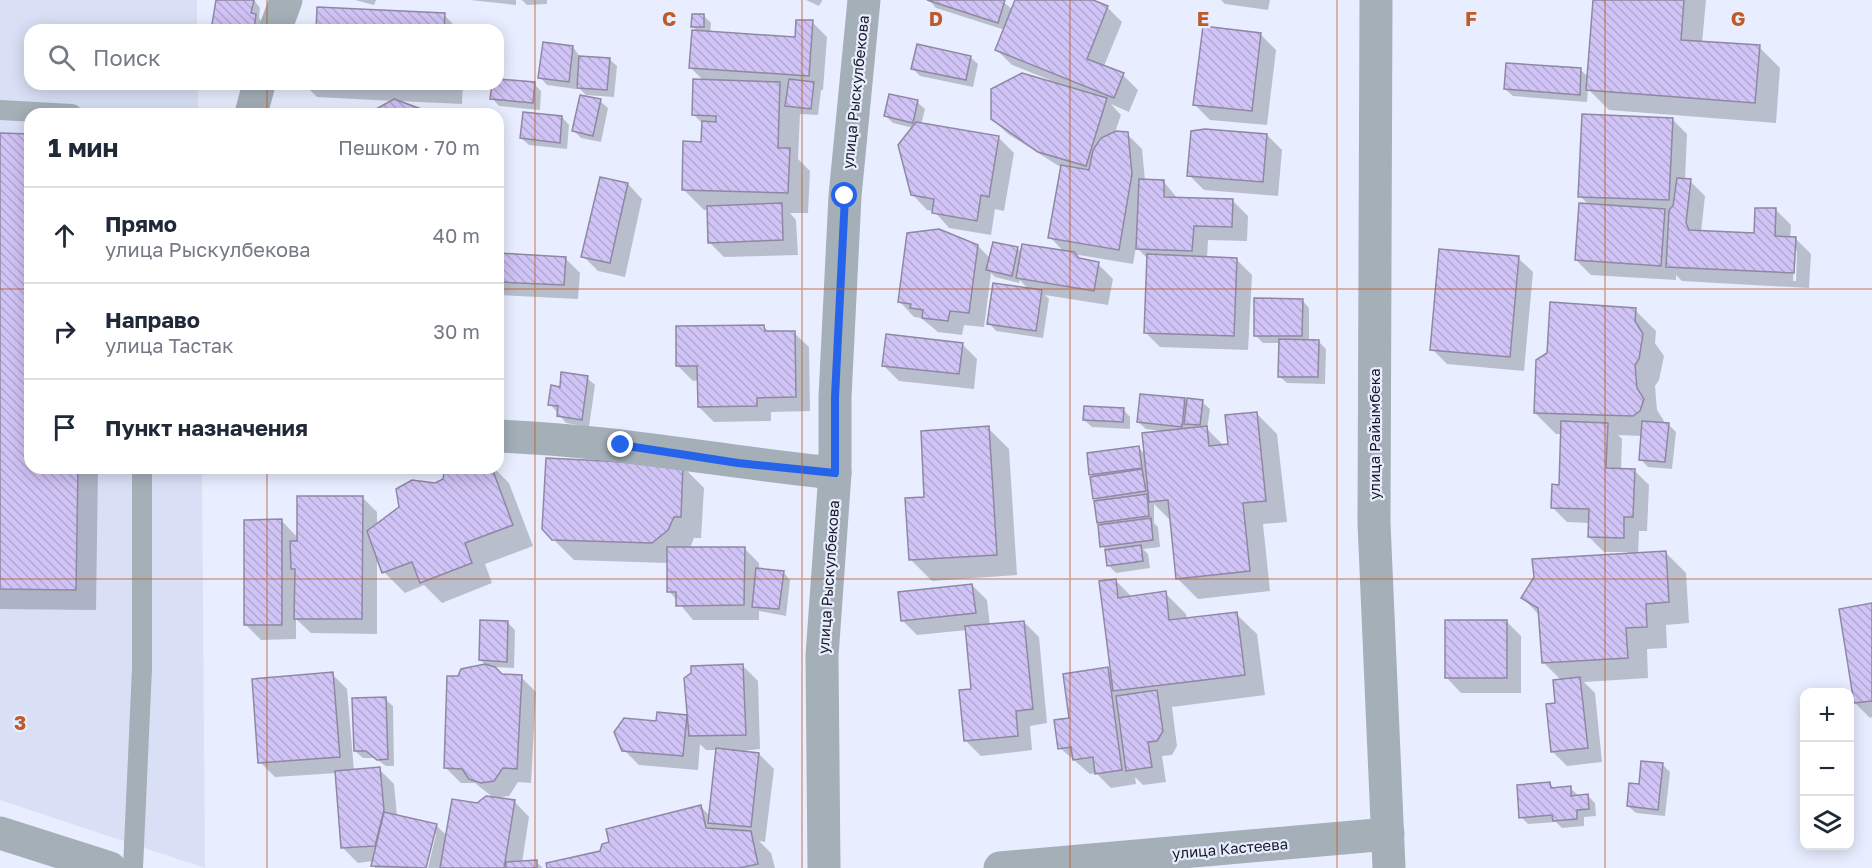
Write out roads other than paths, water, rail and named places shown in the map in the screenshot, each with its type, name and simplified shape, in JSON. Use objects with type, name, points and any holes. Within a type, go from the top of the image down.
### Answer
[{"type":"street","points":[[277,24],[286,0]]},
{"type":"street","name":"улица Рыскулбекова","points":[[825,868],[822,656],[835,473],[835,397],[845,196],[864,0]]},
{"type":"street","name":"улица Райымбека","points":[[1376,0],[1374,523],[1389,868]]},
{"type":"street","points":[[253,108],[257,90]]},
{"type":"street","points":[[504,436],[621,445],[738,463],[835,473]]},
{"type":"street","points":[[0,833],[110,868]]},
{"type":"street","name":"улица Кастеева","points":[[1000,868],[1388,834]]},
{"type":"lane","points":[[0,110],[24,111]]},
{"type":"lane","points":[[133,868],[142,668],[142,474]]}]
